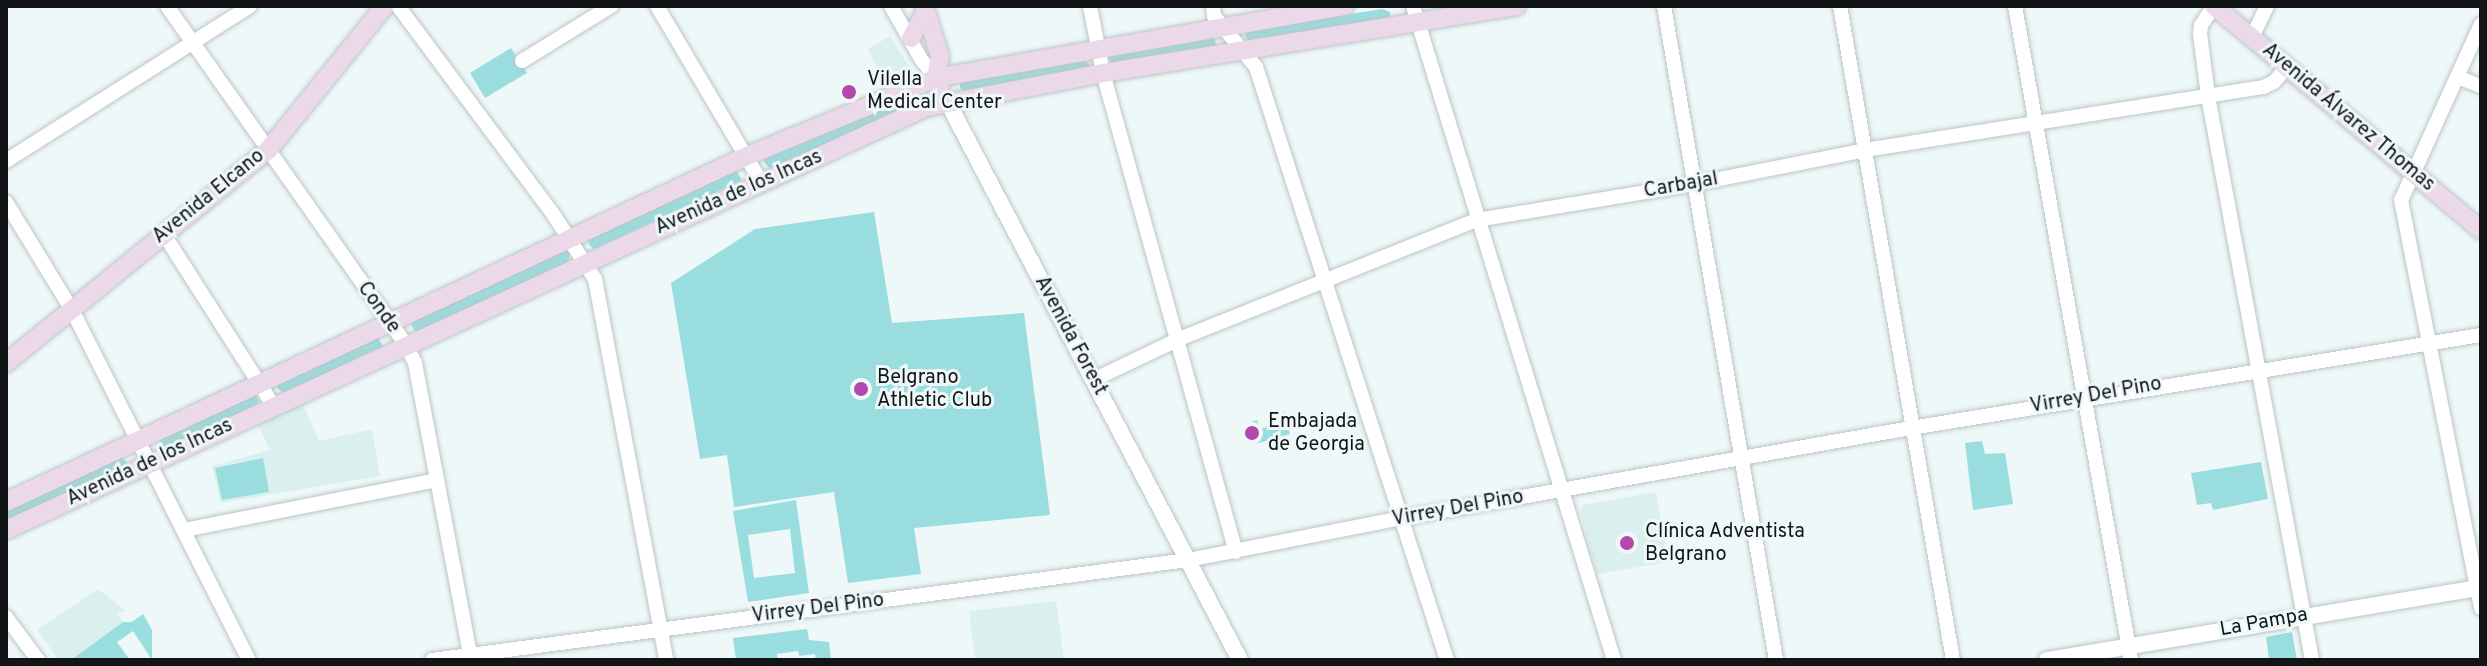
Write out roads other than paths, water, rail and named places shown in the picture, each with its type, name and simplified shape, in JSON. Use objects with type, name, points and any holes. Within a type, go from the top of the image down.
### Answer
[{"type":"main road","name":"Avenida Elcano","points":[[6,363],[269,149],[385,6]]},
{"type":"main road","name":"Avenida de los Incas","points":[[6,502],[747,156],[936,78],[1221,25],[1345,6]]},
{"type":"main road","name":"Avenida de los Incas","points":[[6,530],[761,182],[947,101],[1243,51],[1415,15],[1517,6]]},
{"type":"main road","name":"Avenida Álvarez Thomas","points":[[2214,6],[2481,230]]},
{"type":"main road","points":[[911,38],[924,10]]},
{"type":"main road","name":"Avenida Forest","points":[[924,10],[940,56],[936,78],[947,101]]},
{"type":"street","name":"Conde","points":[[167,6],[406,345],[415,363],[471,657]]},
{"type":"street","points":[[6,161],[250,6]]},
{"type":"street","points":[[398,6],[587,262],[595,279],[666,660]]},
{"type":"street","points":[[522,61],[611,6]]},
{"type":"street","points":[[657,6],[761,182]]},
{"type":"street","points":[[891,6],[936,78]]},
{"type":"street","points":[[1090,6],[1103,73],[1236,552]]},
{"type":"street","points":[[1213,6],[1214,16],[1256,67],[1447,660]]},
{"type":"street","points":[[1664,6],[1776,660]]},
{"type":"street","points":[[1840,6],[1953,660]]},
{"type":"street","points":[[2015,6],[2129,653]]},
{"type":"street","points":[[2214,6],[2201,25],[2200,34],[2208,96],[2312,660]]},
{"type":"street","points":[[2252,37],[2267,6]]},
{"type":"street","points":[[1415,15],[1614,660]]},
{"type":"street","points":[[2481,24],[2404,189],[2402,211],[2481,608]]},
{"type":"street","name":"Carbajal","points":[[1093,380],[1179,339],[1477,220],[1694,184],[1865,150],[2264,87],[2274,82],[2288,66]]},
{"type":"street","points":[[2457,77],[2481,86]]},
{"type":"street","name":"Avenida Forest","points":[[947,101],[1240,660]]},
{"type":"street","points":[[6,202],[72,310],[249,660]]},
{"type":"street","points":[[163,233],[273,405]]},
{"type":"street","name":"Virrey Del Pino","points":[[432,660],[1188,560],[1743,457],[2259,369],[2429,346],[2481,335]]},
{"type":"street","points":[[184,530],[437,480]]},
{"type":"street","name":"La Pampa","points":[[2047,660],[2129,653],[2304,616],[2479,587]]},
{"type":"street","points":[[6,617],[38,660]]},
{"type":"place","name":"Vilella Medical Center","points":[[849,92]]},
{"type":"place","name":"Belgrano Athletic Club","points":[[861,389]]},
{"type":"place","name":"Embajada de Georgia","points":[[1252,433]]},
{"type":"place","name":"Clínica Adventista Belgrano","points":[[1627,543]]}]
